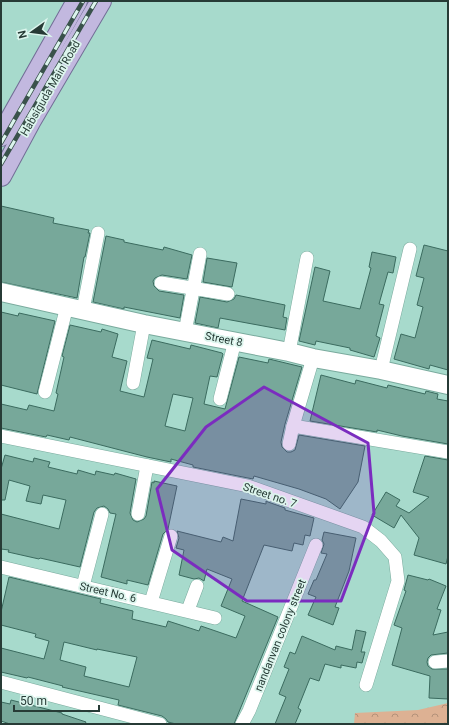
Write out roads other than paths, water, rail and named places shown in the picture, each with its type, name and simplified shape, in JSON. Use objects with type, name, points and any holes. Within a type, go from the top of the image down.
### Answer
[{"type":"main road","name":"Habsiguda Main Road","points":[[1,136],[77,1]]},
{"type":"main road","name":"Habsiguda Main Road","points":[[1,176],[30,122],[101,1]]},
{"type":"street","points":[[45,392],[75,308],[98,233]]},
{"type":"street","points":[[381,370],[410,249]]},
{"type":"street","points":[[185,332],[192,289],[200,254]]},
{"type":"street","points":[[289,352],[307,258]]},
{"type":"street","points":[[160,283],[228,294]]},
{"type":"street","name":"Street 8","points":[[1,292],[144,324],[381,370],[448,385]]},
{"type":"street","points":[[133,383],[144,324]]},
{"type":"street","points":[[220,399],[234,341]]},
{"type":"street","points":[[289,444],[313,358]]},
{"type":"street","points":[[294,426],[448,452]]},
{"type":"street","name":"Street no. 7","points":[[1,436],[248,486],[363,527],[381,540],[395,557],[398,581],[366,685]]},
{"type":"street","points":[[138,514],[147,466]]},
{"type":"street","points":[[83,586],[102,514]]},
{"type":"street","points":[[151,602],[171,536]]},
{"type":"street","name":"nandanvan colony street","points":[[242,724],[252,704],[316,545]]},
{"type":"street","name":"Street No. 6","points":[[1,567],[188,610],[216,618]]},
{"type":"street","points":[[188,610],[197,586]]},
{"type":"street","points":[[435,662],[448,661]]},
{"type":"street","points":[[1,682],[160,724]]},
{"type":"railway","points":[[1,143],[83,1]]},
{"type":"railway","points":[[1,164],[96,1]]}]
